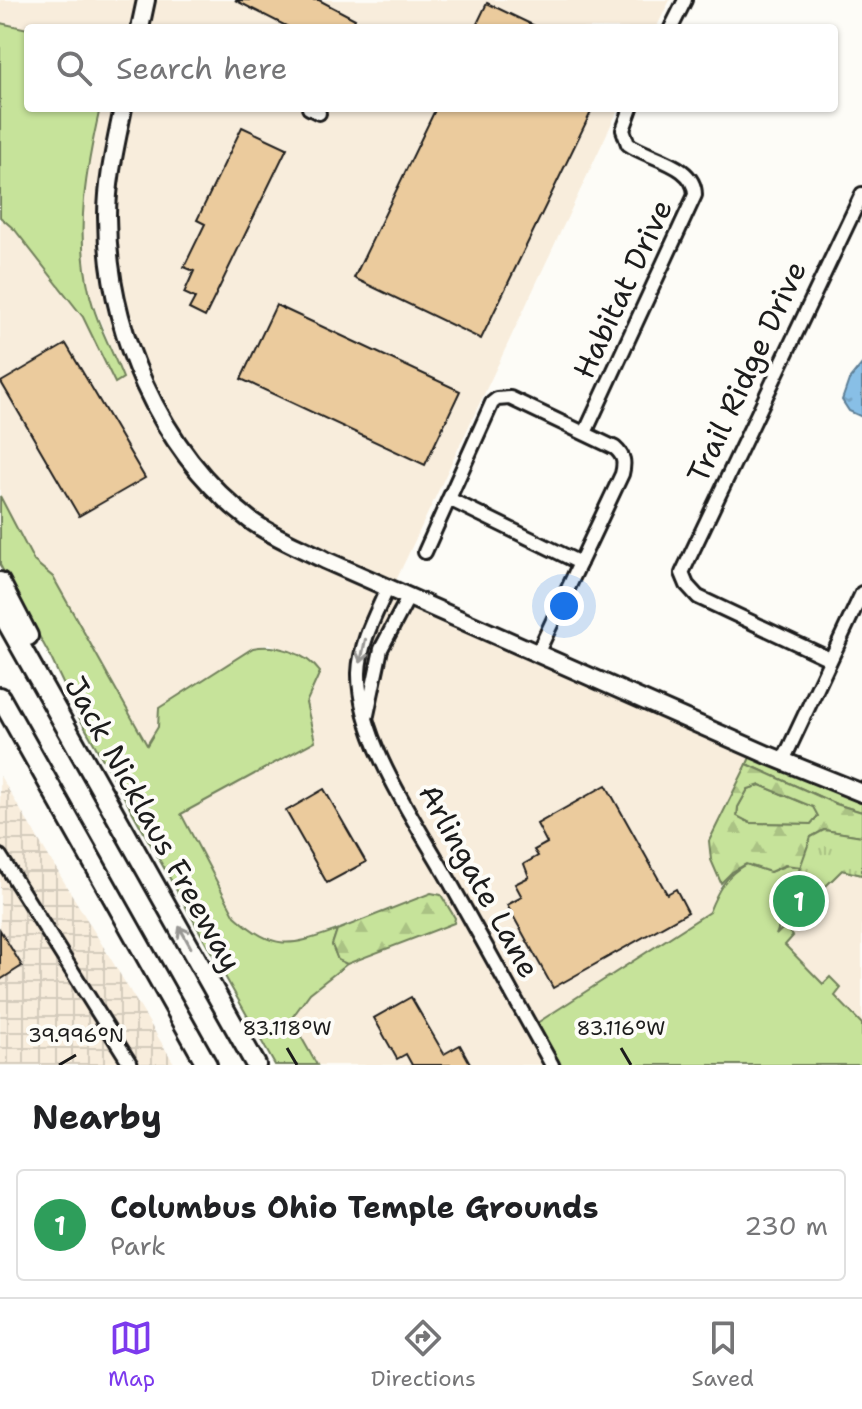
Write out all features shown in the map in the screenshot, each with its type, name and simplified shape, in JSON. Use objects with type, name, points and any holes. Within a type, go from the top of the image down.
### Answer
[{"type":"highway","points":[[0,582],[35,649],[68,731]]},
{"type":"highway","name":"Jack Nicklaus Freeway","points":[[0,610],[256,1065]]},
{"type":"highway","points":[[0,697],[202,1057]]},
{"type":"highway","points":[[0,719],[94,865]]},
{"type":"main road","points":[[141,24],[146,0]]},
{"type":"main road","points":[[122,112],[111,170],[107,213],[108,254],[121,324],[139,373],[168,426],[203,474],[252,522],[288,542],[388,587],[862,793]]},
{"type":"street","points":[[673,24],[685,0]]},
{"type":"street","name":"Habitat Drive","points":[[585,433],[695,195],[694,185],[687,175],[628,144],[623,130],[630,112]]},
{"type":"street","name":"Trail Ridge Drive","points":[[830,659],[698,597],[687,585],[682,573],[862,194]]},
{"type":"street","points":[[425,552],[492,403],[497,399],[510,398],[622,454],[625,464],[538,652]]},
{"type":"street","points":[[449,499],[580,563]]},
{"type":"street","name":"Arlingate Lane","points":[[388,587],[363,644],[359,671],[361,694],[377,749],[552,1065]]},
{"type":"street","points":[[783,761],[862,593]]},
{"type":"street","points":[[367,718],[381,649],[409,596]]},
{"type":"street","points":[[0,856],[131,1065]]},
{"type":"shaded area","points":[[0,0],[670,0],[658,24],[24,24],[24,28],[0,23]]},
{"type":"shaded area","points":[[99,112],[617,112],[392,589],[755,746],[709,841],[711,860],[721,883],[709,912],[538,1023],[561,1065],[317,1065],[291,1020],[310,993],[347,964],[454,923],[455,918],[431,893],[296,944],[277,944],[247,927],[235,916],[181,814],[314,741],[306,703],[312,662],[270,644],[253,648],[158,727],[147,746],[53,577],[34,561],[0,496],[0,217],[15,230],[83,317],[115,383],[123,377],[89,294],[81,237],[88,160]]},
{"type":"shaded area","points":[[0,776],[175,1065],[0,1065]]},
{"type":"shaded area","points":[[862,836],[862,1047],[773,946],[811,837]]},
{"type":"green space","points":[[0,23],[24,28],[24,112],[99,112],[84,200],[85,268],[99,324],[123,378],[115,383],[83,317],[15,230],[0,217]]},
{"type":"green space","points":[[0,496],[34,561],[53,577],[147,745],[158,727],[159,708],[253,648],[271,647],[290,651],[320,672],[306,703],[315,741],[181,814],[235,916],[249,928],[261,936],[283,942],[307,940],[337,930],[332,945],[338,959],[347,964],[310,993],[291,1019],[317,1065],[275,1065],[79,717],[49,654],[0,565]]},
{"type":"green space","points":[[751,755],[862,799],[862,812],[836,804],[747,764]]},
{"type":"green space","points":[[747,764],[836,804],[862,812],[862,836],[824,830],[811,837],[801,867],[785,865],[770,872],[746,864],[721,883],[711,860],[709,841]],"holes":[[[760,785],[813,807],[818,816],[811,824],[750,823],[737,816],[738,807],[748,789]]]},
{"type":"green space","points":[[760,785],[814,807],[818,816],[811,824],[750,823],[737,817],[738,807],[748,789]]},
{"type":"green space","points":[[824,830],[862,836],[862,875],[842,870],[776,935],[811,837]]},
{"type":"green space","points":[[862,836],[862,875],[842,870],[784,927],[793,936],[785,945],[823,984],[830,977],[841,988],[835,996],[862,1024],[862,1065],[561,1065],[537,1023],[709,912],[723,884],[733,873],[746,864],[770,872]]},
{"type":"green space","points":[[431,893],[441,895],[455,918],[454,923],[347,964],[338,960],[332,945],[337,930]]},
{"type":"water","points":[[862,364],[862,417],[849,411],[842,400],[849,380]]},
{"type":"building","points":[[235,0],[319,0],[355,19],[353,24],[282,24]]},
{"type":"building","points":[[487,3],[531,24],[477,24]]},
{"type":"building","points":[[434,112],[591,112],[481,339],[354,278]]},
{"type":"building","points":[[242,127],[287,148],[205,317],[189,309],[195,298],[184,293],[194,271],[184,267],[205,224],[197,220]]},
{"type":"building","points":[[276,305],[460,391],[425,465],[241,379]]},
{"type":"building","points":[[66,344],[145,478],[79,516],[1,382]]},
{"type":"building","points":[[606,785],[667,894],[676,889],[688,912],[553,988],[507,905],[522,897],[515,884],[529,877],[524,864],[538,856],[534,850],[547,843],[537,824]]},
{"type":"building","points":[[324,789],[366,862],[327,883],[286,811]]},
{"type":"building","points":[[0,930],[22,966],[0,980]]},
{"type":"building","points":[[411,997],[444,1054],[460,1045],[471,1065],[412,1065],[406,1054],[397,1059],[374,1018]]},
{"type":"place","name":"Columbus Ohio Temple Grounds","points":[[799,901]]}]
